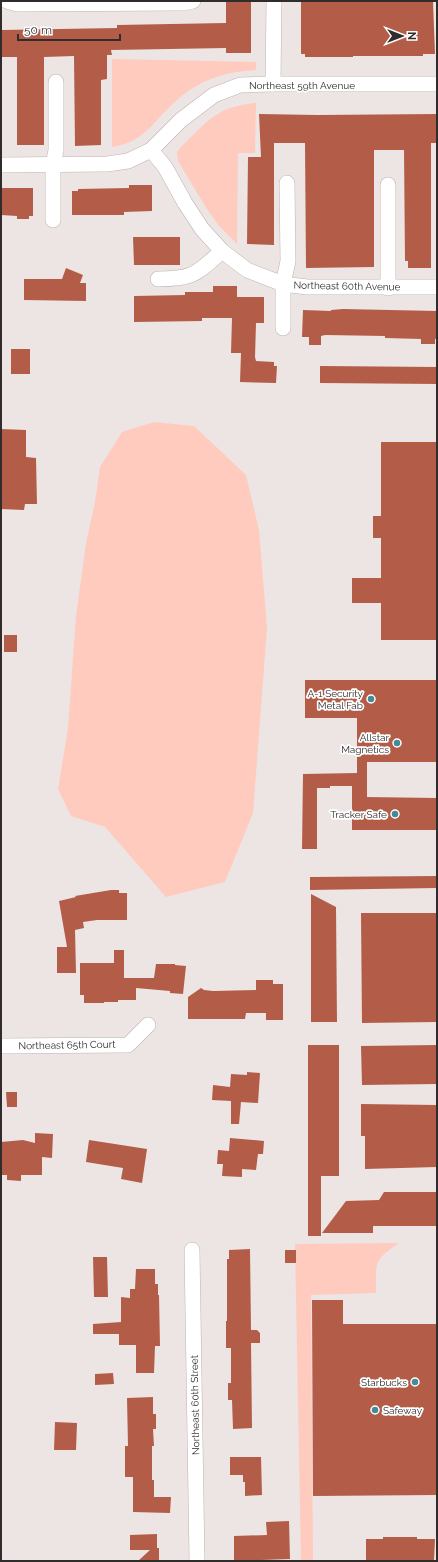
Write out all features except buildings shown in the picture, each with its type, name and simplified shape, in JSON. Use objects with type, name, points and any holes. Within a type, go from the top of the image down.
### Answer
[{"type":"street","points":[[7,1],[25,4],[182,3],[193,1]]},
{"type":"street","points":[[274,1],[274,84]]},
{"type":"street","points":[[53,220],[53,166],[56,150],[56,82]]},
{"type":"street","name":"Northeast 59th Avenue","points":[[1,165],[53,166],[107,164],[128,161],[152,150],[181,120],[214,95],[240,85],[437,84]]},
{"type":"street","name":"Northeast 60th Avenue","points":[[152,150],[165,167],[185,203],[202,229],[222,252],[247,270],[284,284],[307,287],[437,287]]},
{"type":"street","points":[[284,328],[284,284],[288,260],[287,183]]},
{"type":"street","points":[[388,186],[388,288]]},
{"type":"street","points":[[158,279],[176,279],[193,276],[222,252]]},
{"type":"street","name":"Northeast 65th Court","points":[[1,1046],[128,1044],[148,1025]]},
{"type":"street","name":"Northeast 60th Street","points":[[192,1250],[197,1561]]},
{"type":"shaded area","points":[[112,59],[256,62],[256,70],[224,75],[204,82],[177,100],[148,129],[133,141],[112,147]]},
{"type":"shaded area","points":[[256,103],[255,153],[238,153],[237,244],[219,226],[205,206],[178,161],[177,152],[201,127],[215,116],[237,106]]},
{"type":"shaded area","points":[[154,422],[194,426],[246,475],[259,530],[267,628],[253,813],[225,882],[166,897],[105,827],[71,816],[58,789],[68,728],[76,616],[86,543],[95,502],[100,467],[122,432]]},
{"type":"shaded area","points":[[399,1243],[384,1254],[378,1263],[376,1268],[376,1293],[311,1295],[313,1561],[301,1561],[295,1244]]},
{"type":"place","name":"A-1 Security Metal Fab","points":[[371,699]]},
{"type":"place","name":"Allstar Magnetics","points":[[397,743]]},
{"type":"place","name":"Tracker Safe","points":[[395,814]]},
{"type":"place","name":"Starbucks","points":[[415,1382]]},
{"type":"place","name":"Safeway","points":[[375,1410]]}]
